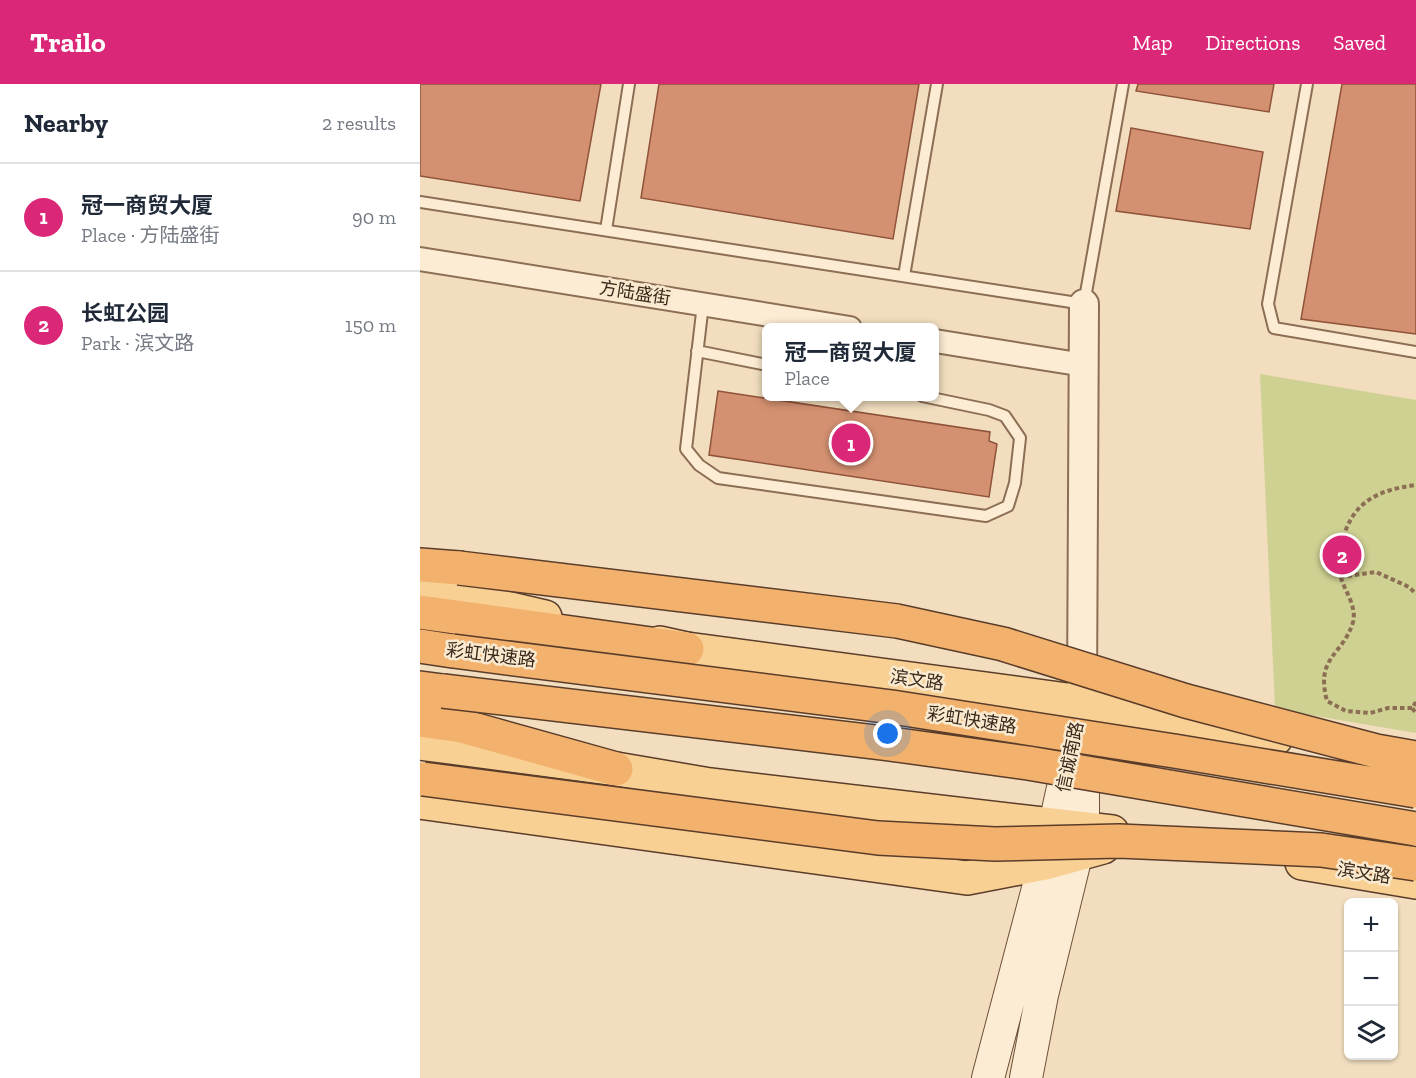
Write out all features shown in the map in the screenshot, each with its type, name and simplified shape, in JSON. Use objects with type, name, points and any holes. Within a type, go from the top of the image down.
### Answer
[{"type":"highway","points":[[420,565],[897,621],[1003,644],[1186,701],[1376,751],[1416,758]]},
{"type":"highway","points":[[420,612],[687,649]]},
{"type":"highway","name":"彩虹快速路","points":[[420,646],[892,707],[1416,791]]},
{"type":"highway","name":"彩虹快速路","points":[[432,689],[883,743],[1017,762],[1264,801],[1416,829]]},
{"type":"highway","points":[[420,720],[462,726],[616,769]]},
{"type":"highway","points":[[421,787],[878,838],[995,844],[1119,841],[1309,849],[1416,864]]},
{"type":"main road","name":"滨文路","points":[[420,588],[687,649],[1082,702],[1416,765]]},
{"type":"main road","name":"信诚南路","points":[[1026,1078],[1072,835],[1082,702]]},
{"type":"main road","name":"滨文路","points":[[420,743],[1072,835],[1139,836],[1416,882]]},
{"type":"main road","points":[[421,787],[967,878],[1045,863]]},
{"type":"main road","points":[[988,1078],[1045,863],[1072,835]]},
{"type":"street","name":"方陆盛街","points":[[420,260],[824,323]]},
{"type":"street","points":[[1082,702],[1084,304]]},
{"type":"street","points":[[939,342],[1084,364]]},
{"type":"lane","points":[[606,230],[629,84]]},
{"type":"lane","points":[[904,276],[937,84]]},
{"type":"lane","points":[[420,202],[1084,304],[1123,84]]},
{"type":"lane","points":[[1307,84],[1268,304],[1274,328],[1416,352]]},
{"type":"lane","points":[[703,304],[687,449],[699,465],[718,478],[986,516],[1008,506],[1015,483],[1020,438],[1005,416],[989,410],[939,400]]},
{"type":"lane","points":[[697,351],[762,364]]},
{"type":"path","points":[[1412,708],[1388,708],[1370,714],[1346,711],[1327,701],[1323,684],[1327,663],[1354,621],[1350,598],[1340,577],[1339,555],[1346,528],[1357,509],[1381,493],[1416,485]]},
{"type":"path","points":[[1340,577],[1376,572],[1409,587],[1416,594]]},
{"type":"path","points":[[1412,708],[1416,702]]},
{"type":"path","points":[[1412,708],[1416,713]]},
{"type":"green space","points":[[1260,374],[1416,400],[1416,733],[1275,709]]},
{"type":"building","points":[[420,84],[601,84],[580,201],[420,176]]},
{"type":"building","points":[[659,84],[919,84],[893,239],[641,198]]},
{"type":"building","points":[[1138,84],[1274,84],[1269,112],[1136,91]]},
{"type":"building","points":[[1342,84],[1416,84],[1416,334],[1301,319]]},
{"type":"building","points":[[1131,128],[1263,152],[1250,229],[1116,211]]},
{"type":"building","points":[[718,391],[762,398],[762,401],[784,401],[990,432],[989,441],[997,444],[989,497],[709,455]]},
{"type":"place","name":"冠一商贸大厦","points":[[851,443]]},
{"type":"place","name":"长虹公园","points":[[1342,555]]}]
